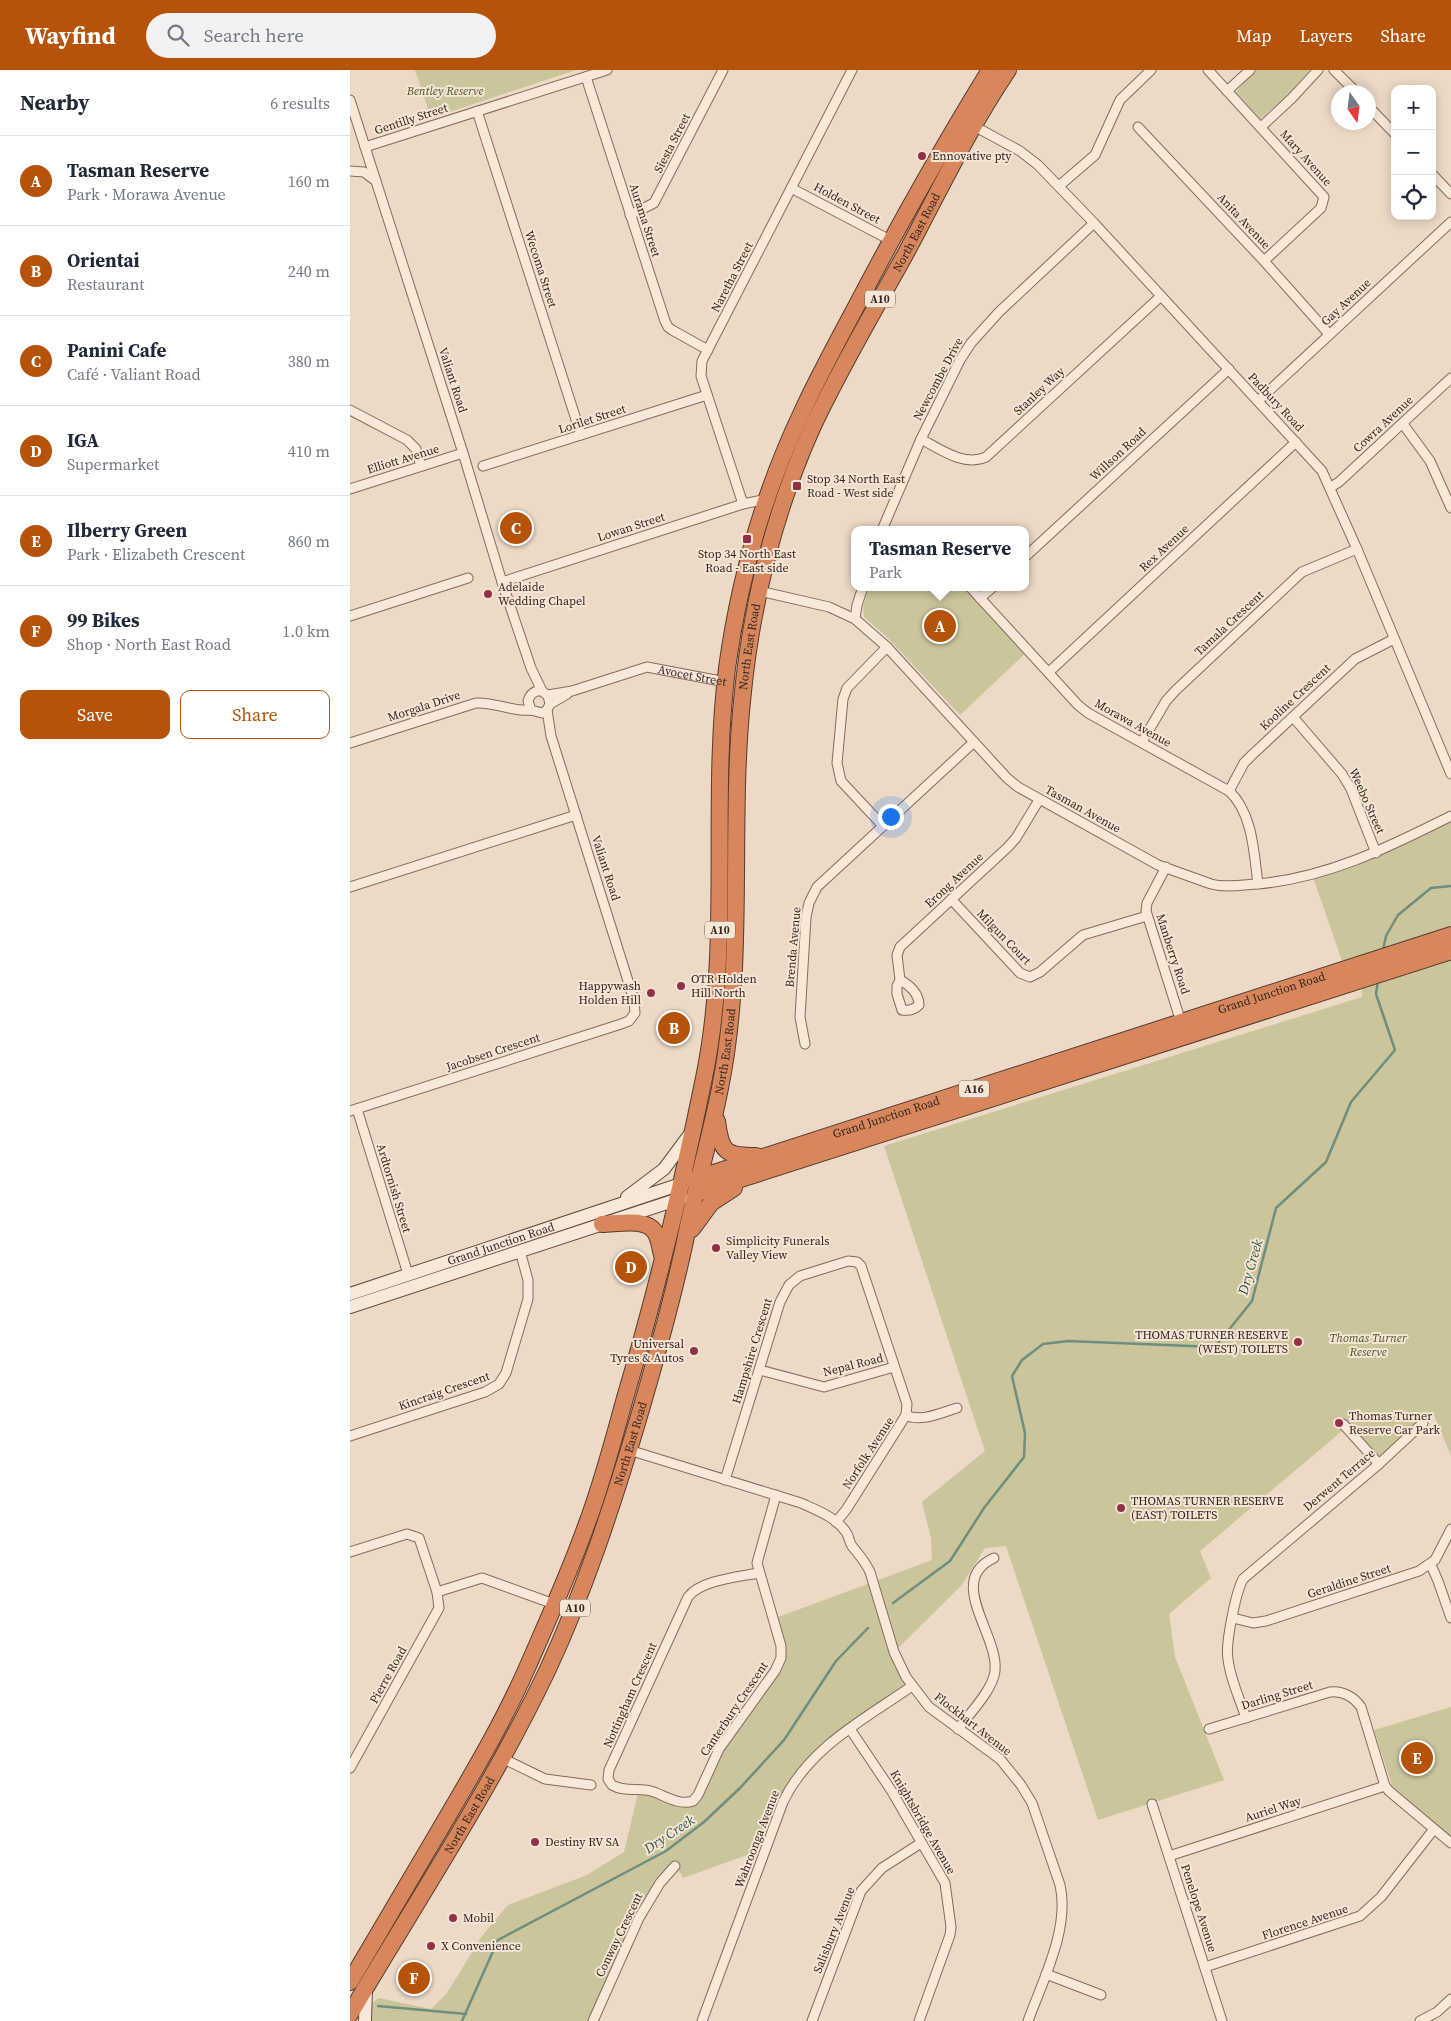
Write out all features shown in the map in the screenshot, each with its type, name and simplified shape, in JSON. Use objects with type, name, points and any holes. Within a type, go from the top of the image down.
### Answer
[{"type":"highway","name":"North East Road","points":[[350,1982],[494,1734],[526,1670],[586,1526],[645,1330],[694,1128],[710,1047],[719,957],[721,760],[726,682],[744,579],[768,499],[801,414],[890,240],[990,70]]},
{"type":"highway","name":"North East Road","points":[[350,2014],[502,1758],[548,1668],[578,1601],[606,1525],[673,1298],[716,1109],[730,1030],[735,971],[738,756],[741,708],[758,591],[778,518],[813,426],[831,390],[974,126],[1008,70]]},
{"type":"highway","points":[[940,153],[963,130],[974,126],[970,104]]},
{"type":"highway","points":[[778,518],[768,499],[781,490],[793,476]]},
{"type":"highway","points":[[726,682],[736,676],[746,665]]},
{"type":"highway","name":"Avocet Street","points":[[726,682],[735,693],[741,708]]},
{"type":"highway","name":"Grand Junction Road","points":[[1184,1029],[1371,978],[1451,935]]},
{"type":"highway","name":"Grand Junction Road","points":[[681,1184],[699,1185],[1184,1029],[1368,961],[1451,951]]},
{"type":"highway","points":[[716,1109],[719,1138],[724,1149],[732,1154],[767,1164]]},
{"type":"highway","points":[[685,1240],[711,1203],[767,1164]]},
{"type":"highway","points":[[602,1224],[640,1223],[647,1225],[657,1235],[663,1259]]},
{"type":"highway","points":[[605,1466],[615,1457],[629,1450],[624,1445],[617,1428]]},
{"type":"highway","points":[[477,1766],[490,1759],[502,1758],[496,1747],[494,1734]]},
{"type":"main road","points":[[614,1205],[642,1187],[664,1169],[694,1128]]},
{"type":"main road","name":"Grand Junction Road","points":[[350,1294],[516,1237],[681,1184]]},
{"type":"main road","name":"Grand Junction Road","points":[[350,1307],[676,1200],[699,1185]]},
{"type":"main road","points":[[516,1237],[520,1251]]},
{"type":"main road","points":[[408,1274],[413,1287]]},
{"type":"main road","points":[[365,2021],[366,1986]]},
{"type":"street","name":"Gentilly Street","points":[[366,147],[608,70]]},
{"type":"street","name":"Siesta Street","points":[[630,215],[654,203],[723,70]]},
{"type":"street","name":"Naretha Street","points":[[743,504],[700,371],[702,361],[852,70]]},
{"type":"street","points":[[1059,186],[1095,155],[1120,100],[1152,70]]},
{"type":"street","name":"Mary Avenue","points":[[1208,70],[1324,197],[1321,208],[1264,261]]},
{"type":"street","points":[[1228,91],[1250,70]]},
{"type":"street","points":[[1261,127],[1318,70]]},
{"type":"street","points":[[1334,70],[1349,85]]},
{"type":"street","name":"Aurama Street","points":[[586,77],[668,327],[708,350]]},
{"type":"street","name":"Valiant Road","points":[[350,100],[463,453],[539,702],[636,1007]]},
{"type":"street","name":"Wecoma Street","points":[[477,111],[581,435]]},
{"type":"street","points":[[1376,114],[1391,130]]},
{"type":"street","name":"Padbury Road","points":[[974,126],[1030,157],[1094,223],[1322,471],[1331,487],[1451,774]]},
{"type":"street","name":"Anita Avenue","points":[[1138,127],[1330,334]]},
{"type":"street","points":[[350,171],[364,172],[377,182]]},
{"type":"street","points":[[1433,175],[1451,194]]},
{"type":"street","name":"Holden Street","points":[[791,188],[890,240]]},
{"type":"street","name":"Gay Avenue","points":[[1258,401],[1451,222]]},
{"type":"street","name":"Newcombe Drive","points":[[884,526],[921,440],[960,360],[979,332],[1094,223]]},
{"type":"street","name":"Stanley Way","points":[[921,440],[963,460],[972,461],[986,457],[1161,296]]},
{"type":"street","name":"Willson Road","points":[[1029,553],[1229,370]]},
{"type":"street","name":"Cowra Avenue","points":[[1331,487],[1339,482],[1403,424],[1451,378]]},
{"type":"street","name":"Lorilet Street","points":[[483,466],[707,395]]},
{"type":"street","points":[[350,410],[407,440],[416,449],[421,466]]},
{"type":"street","points":[[1403,424],[1430,461],[1451,508]]},
{"type":"street","name":"Rex Avenue","points":[[1049,672],[1296,442]]},
{"type":"street","name":"Elliott Avenue","points":[[350,489],[463,453]]},
{"type":"street","name":"Lowan Street","points":[[502,582],[743,504],[768,499]]},
{"type":"street","name":"Tamala Crescent","points":[[1142,742],[1166,701],[1176,690],[1302,572],[1357,549]]},
{"type":"street","points":[[350,616],[468,578]]},
{"type":"street","name":"Tasman Avenue","points":[[758,591],[829,607],[855,618],[887,647],[1006,778],[1039,800],[1166,867],[1220,886],[1292,880],[1325,871],[1376,853],[1451,816]]},
{"type":"street","points":[[855,618],[862,591]]},
{"type":"street","name":"Morawa Avenue","points":[[974,591],[1078,705],[1088,713],[1229,791],[1238,802],[1250,833],[1258,884]]},
{"type":"street","points":[[980,598],[988,591]]},
{"type":"street","name":"Kooline Crescent","points":[[1229,791],[1244,763],[1292,717],[1355,659],[1394,639]]},
{"type":"street","points":[[883,826],[841,781],[837,763],[843,699],[847,688],[887,647]]},
{"type":"street","name":"Avocet Street","points":[[539,702],[647,668],[726,682]]},
{"type":"street","name":"Morgala Drive","points":[[350,743],[476,703],[494,703],[522,711],[539,702]]},
{"type":"street","name":"Weebo Street","points":[[1292,717],[1342,774],[1376,853]]},
{"type":"street","name":"Brenda Avenue","points":[[805,1044],[800,1017],[809,904],[817,887],[974,742]]},
{"type":"street","name":"Erong Avenue","points":[[900,980],[897,961],[900,947],[1016,838],[1039,800]]},
{"type":"street","points":[[350,887],[576,815]]},
{"type":"street","name":"Manberry Road","points":[[1166,867],[1147,904],[1147,916],[1184,1029]]},
{"type":"street","name":"Milgun Court","points":[[951,899],[1020,973],[1030,977],[1040,972],[1083,935],[1147,916]]},
{"type":"street","name":"Jacobsen Crescent","points":[[353,1110],[618,1026],[629,1021],[636,1013],[636,1007]]},
{"type":"street","name":"Ardtornish Street","points":[[353,1110],[408,1274]]},
{"type":"street","name":"Kincraig Crescent","points":[[350,1436],[485,1392],[499,1384],[506,1372],[528,1299],[528,1280],[520,1251]]},
{"type":"street","name":"Hampshire Crescent","points":[[725,1480],[760,1370],[777,1308],[789,1284],[800,1276],[850,1261],[857,1262],[864,1271],[907,1404],[906,1416]]},
{"type":"street","name":"Nepal Road","points":[[760,1370],[824,1387],[894,1367]]},
{"type":"street","name":"Norfolk Avenue","points":[[836,1522],[865,1481],[906,1416],[921,1418],[957,1408]]},
{"type":"street","name":"Derwent Terrace","points":[[1246,1718],[1227,1658],[1240,1585],[1248,1574],[1379,1464],[1423,1423]]},
{"type":"street","points":[[1343,1424],[1379,1464]]},
{"type":"street","name":"Flockhart Avenue","points":[[629,1450],[813,1508],[836,1522],[848,1534],[851,1544],[867,1565],[894,1650],[912,1686],[929,1707],[1002,1762],[1032,1803],[1061,1889],[1060,1934],[1028,2021]]},
{"type":"street","name":"Canterbury Crescent","points":[[700,1792],[719,1749],[775,1672],[780,1662],[779,1636],[758,1573],[757,1559],[776,1495]]},
{"type":"street","points":[[1451,1529],[1435,1560],[1430,1565],[1438,1580],[1451,1618]]},
{"type":"street","points":[[350,1552],[407,1534],[418,1538],[437,1592],[482,1578],[554,1604]]},
{"type":"street","points":[[958,1729],[986,1692],[994,1674],[994,1659],[973,1584],[978,1569],[994,1558]]},
{"type":"street","name":"Geraldine Street","points":[[1233,1618],[1254,1623],[1266,1621],[1415,1573],[1430,1565]]},
{"type":"street","name":"Nottingham Crescent","points":[[700,1792],[693,1801],[682,1802],[652,1792],[615,1787],[610,1782],[608,1773],[690,1594],[703,1586],[758,1573]]},
{"type":"street","name":"Pierre Road","points":[[350,1768],[354,1751],[439,1608],[437,1592]]},
{"type":"street","name":"Wahroonga Avenue","points":[[702,2021],[787,1793],[820,1750],[912,1686]]},
{"type":"street","name":"Darling Street","points":[[1209,1730],[1330,1692],[1340,1692],[1359,1704],[1385,1786]]},
{"type":"street","name":"Knightsbridge Avenue","points":[[850,1729],[891,1790],[945,1884],[951,1927],[950,1935],[919,2021]]},
{"type":"street","points":[[502,1758],[545,1779],[591,1785]]},
{"type":"street","points":[[1385,1786],[1395,1798],[1451,1843]]},
{"type":"street","name":"Auriel Way","points":[[1169,1856],[1385,1786]]},
{"type":"street","name":"Penelope Avenue","points":[[1152,1804],[1222,2021]]},
{"type":"street","name":"Florence Avenue","points":[[1205,1967],[1360,1916],[1381,1897],[1434,1829]]},
{"type":"street","name":"Salisbury Avenue","points":[[812,2021],[861,1891],[882,1868],[921,1843]]},
{"type":"street","name":"Conway Crescent","points":[[592,2021],[639,1918],[660,1883],[676,1866]]},
{"type":"street","points":[[1046,1974],[1101,1996]]},
{"type":"street","points":[[1420,2021],[1437,2012],[1451,1999]]},
{"type":"green space","name":"Bentley Reserve","points":[[415,70],[576,70],[431,118]]},
{"type":"green space","points":[[1255,70],[1310,70],[1289,93],[1260,119],[1236,92]]},
{"type":"green space","points":[[868,591],[973,591],[1029,650],[960,715],[885,635],[864,617],[863,607]]},
{"type":"green space","points":[[1451,818],[1451,927],[1342,961],[1312,874]]},
{"type":"green space","name":"Thomas Turner Reserve","points":[[1451,952],[1451,1456],[1433,1413],[1379,1464],[1343,1430],[1200,1551],[1211,1578],[1169,1614],[1175,1657],[1224,1780],[1098,1820],[1006,1546],[985,1548],[961,1586],[894,1652],[912,1686],[829,1744],[800,1775],[767,1848],[683,1878],[676,1866],[660,1883],[593,2021],[365,2021],[364,2009],[379,1998],[431,2009],[447,1993],[482,1936],[508,1905],[587,1875],[624,1852],[639,1789],[690,1802],[712,1763],[781,1658],[773,1619],[932,1560],[931,1538],[922,1502],[985,1451],[884,1146],[1362,997],[1362,981]]},
{"type":"green space","points":[[1451,1707],[1451,1836],[1396,1792],[1374,1730]]},
{"type":"waterway","name":"Dry Creek","points":[[1383,950],[1386,936],[1398,915],[1431,888],[1451,886]]},
{"type":"waterway","name":"Dry Creek","points":[[893,1603],[950,1561],[984,1508],[1024,1457],[1025,1433],[1012,1376],[1022,1360],[1043,1344],[1068,1341],[1215,1347],[1252,1301],[1276,1208],[1326,1162],[1351,1102],[1395,1050],[1376,994],[1378,980]]},
{"type":"waterway","name":"Dry Creek","points":[[462,2021],[498,1940],[666,1851],[704,1822],[740,1788],[784,1740],[836,1661],[868,1628]]},
{"type":"waterway","points":[[378,2006],[466,2014]]},
{"type":"place","name":"Ennovative pty","points":[[922,156]]},
{"type":"place","name":"Stop 34 North East Road - West side","points":[[797,486]]},
{"type":"place","name":"Panini Cafe","points":[[516,528]]},
{"type":"place","name":"Stop 34 North East Road - East side","points":[[747,539]]},
{"type":"place","name":"Adelaide Wedding Chapel","points":[[488,594]]},
{"type":"place","name":"Tasman Reserve","points":[[940,626]]},
{"type":"place","name":"OTR Holden Hill North","points":[[681,986]]},
{"type":"place","name":"Happywash Holden Hill","points":[[651,993]]},
{"type":"place","name":"Orientai","points":[[674,1028]]},
{"type":"place","name":"Simplicity Funerals Valley View","points":[[716,1248]]},
{"type":"place","name":"IGA","points":[[631,1267]]},
{"type":"place","name":"THOMAS TURNER RESERVE (WEST) TOILETS","points":[[1298,1342]]},
{"type":"place","name":"Universal Tyres & Autos","points":[[694,1351]]},
{"type":"place","name":"Thomas Turner Reserve Car Park","points":[[1339,1423]]},
{"type":"place","name":"THOMAS TURNER RESERVE (EAST) TOILETS","points":[[1121,1508]]},
{"type":"place","name":"Ilberry Green","points":[[1417,1758]]},
{"type":"place","name":"Destiny RV SA","points":[[535,1842]]},
{"type":"place","name":"Mobil","points":[[453,1918]]},
{"type":"place","name":"X Convenience","points":[[431,1946]]},
{"type":"place","name":"99 Bikes","points":[[414,1978]]}]
